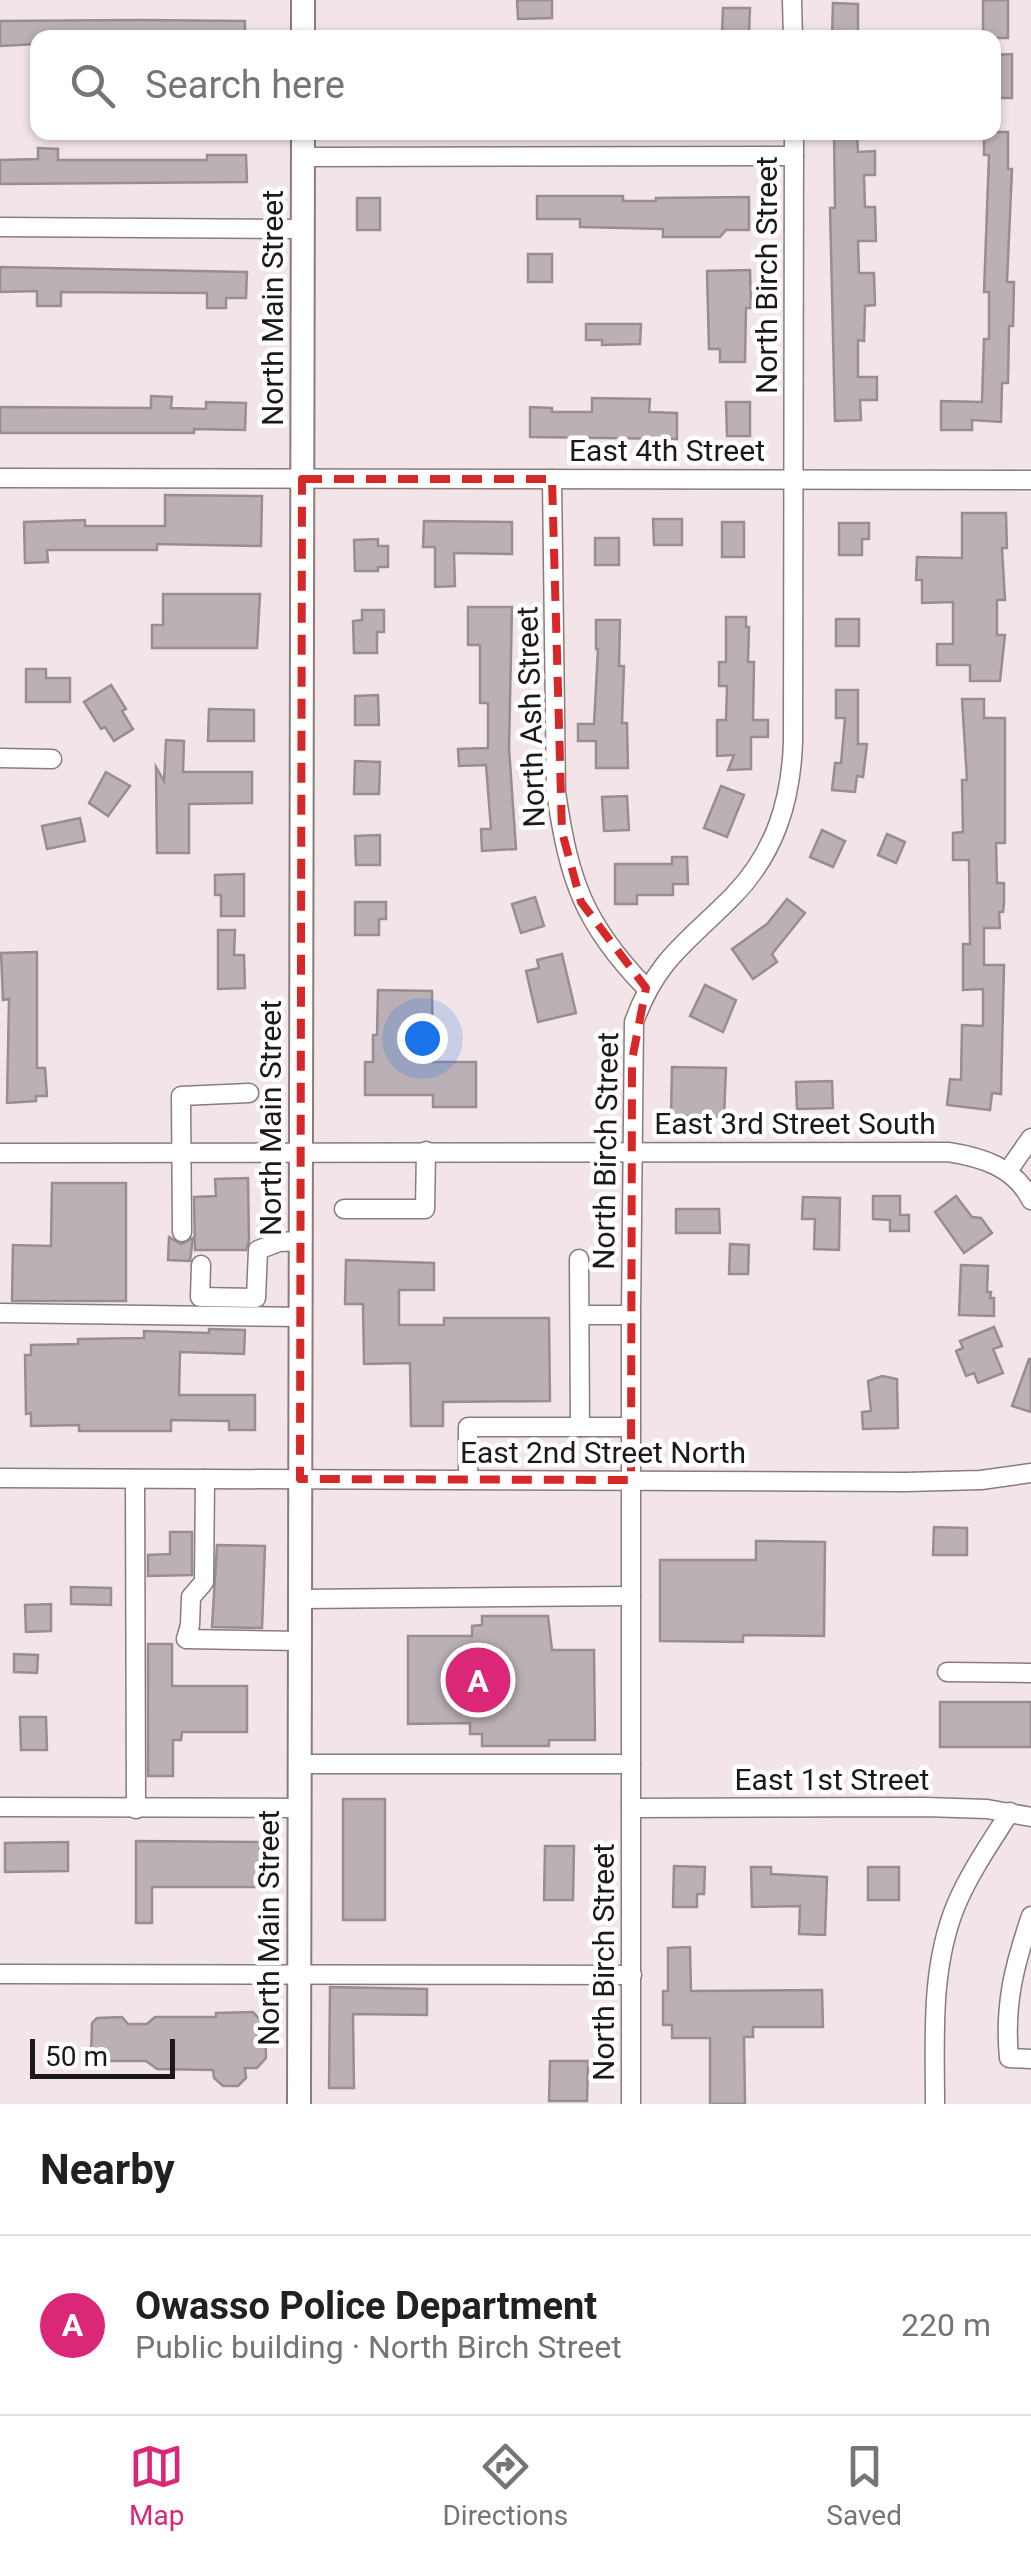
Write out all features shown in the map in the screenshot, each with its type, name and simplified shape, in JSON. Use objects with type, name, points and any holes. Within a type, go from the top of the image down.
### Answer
[{"type":"main road","points":[[304,0],[304,30]]},
{"type":"main road","name":"North Main Street","points":[[299,2104],[303,140]]},
{"type":"street","points":[[792,0],[793,30]]},
{"type":"street","name":"North Birch Street","points":[[631,2104],[634,1022],[646,988],[672,955],[753,873],[780,825],[787,802],[793,742],[794,140]]},
{"type":"street","points":[[303,156],[794,156]]},
{"type":"street","points":[[0,227],[303,229]]},
{"type":"street","name":"East 4th Street","points":[[0,478],[1031,480]]},
{"type":"street","name":"North Ash Street","points":[[552,478],[556,792],[562,832],[581,902],[599,934],[646,988]]},
{"type":"street","points":[[0,758],[52,759]]},
{"type":"street","points":[[182,1232],[181,1096],[249,1093]]},
{"type":"street","points":[[1008,1172],[1031,1138]]},
{"type":"street","name":"East 3rd Street South","points":[[0,1154],[302,1150],[948,1152],[971,1156],[1008,1172],[1031,1200]]},
{"type":"street","points":[[344,1209],[425,1210],[426,1151]]},
{"type":"street","points":[[200,1266],[200,1297],[256,1298],[258,1250],[279,1242],[301,1241]]},
{"type":"street","points":[[579,1260],[580,1427]]},
{"type":"street","points":[[0,1313],[301,1317]]},
{"type":"street","points":[[580,1315],[631,1315]]},
{"type":"street","points":[[468,1479],[468,1427],[631,1427]]},
{"type":"street","name":"East 2nd Street North","points":[[0,1478],[906,1482],[980,1480],[1031,1473]]},
{"type":"street","points":[[135,1479],[136,1809]]},
{"type":"street","points":[[205,1479],[204,1582],[191,1597],[186,1639],[300,1641]]},
{"type":"street","points":[[300,1599],[631,1596]]},
{"type":"street","points":[[948,1672],[1031,1674]]},
{"type":"street","points":[[300,1764],[631,1764]]},
{"type":"street","points":[[0,1807],[300,1808]]},
{"type":"street","name":"East 1st Street","points":[[632,1808],[925,1807],[1010,1812],[1031,1817]]},
{"type":"street","points":[[935,2104],[936,1990],[943,1947],[956,1906],[974,1869],[1010,1812]]},
{"type":"street","points":[[1031,1916],[1012,1970],[1006,2032],[1008,2058],[1031,2058]]},
{"type":"street","points":[[0,1974],[632,1975]]},
{"type":"highlighted area","points":[[302,479],[552,479],[562,832],[581,902],[646,988],[632,1060],[631,1480],[300,1479]]},
{"type":"building","points":[[517,0],[552,0],[552,18],[518,19]]},
{"type":"building","points":[[983,0],[1008,0],[1008,38],[1001,38],[1001,30],[983,30]]},
{"type":"building","points":[[833,3],[858,4],[858,30],[832,30]]},
{"type":"building","points":[[723,8],[750,8],[749,30],[722,30]]},
{"type":"building","points":[[0,21],[245,21],[245,30],[30,30],[30,44],[0,46]]},
{"type":"building","points":[[1012,54],[1012,98],[1001,98],[1001,55]]},
{"type":"building","points":[[1001,132],[1008,132],[1008,169],[1012,169],[1007,282],[1014,282],[1008,383],[1002,383],[1001,422],[972,420],[972,430],[941,430],[941,401],[982,402],[984,339],[989,339],[989,292],[984,292],[989,155],[984,155],[984,140],[1001,140]]},
{"type":"building","points":[[834,140],[857,140],[858,152],[875,151],[875,175],[864,175],[865,207],[875,207],[876,241],[858,241],[859,273],[874,273],[875,305],[865,306],[864,341],[858,340],[858,377],[877,377],[877,400],[860,400],[861,420],[835,421],[830,208],[835,208]]},
{"type":"building","points":[[38,148],[58,149],[58,160],[207,160],[207,155],[246,155],[247,182],[0,184],[0,160],[38,159]]},
{"type":"building","points":[[537,196],[623,196],[623,201],[749,197],[749,230],[726,230],[720,237],[663,237],[663,229],[580,227],[580,219],[537,219]]},
{"type":"building","points":[[357,198],[380,198],[380,230],[357,230]]},
{"type":"building","points":[[528,254],[552,254],[552,282],[528,282]]},
{"type":"building","points":[[0,267],[247,272],[246,298],[226,298],[226,308],[207,308],[207,293],[61,292],[61,306],[37,306],[37,291],[0,292]]},
{"type":"building","points":[[750,270],[751,308],[746,308],[745,362],[720,362],[720,349],[709,349],[707,271]]},
{"type":"building","points":[[586,324],[641,324],[640,344],[602,345],[602,340],[586,340]]},
{"type":"building","points":[[151,396],[172,397],[171,408],[206,409],[206,402],[246,403],[245,430],[0,433],[0,407],[151,408]]},
{"type":"building","points":[[592,398],[650,399],[649,412],[677,413],[677,439],[530,437],[530,407],[552,408],[552,412],[592,412]]},
{"type":"building","points":[[726,402],[750,402],[750,436],[727,436]]},
{"type":"building","points":[[165,495],[262,496],[261,546],[157,544],[157,550],[47,550],[48,562],[25,563],[24,522],[85,520],[85,526],[165,526]]},
{"type":"building","points":[[962,513],[1006,513],[1007,548],[1002,548],[1005,600],[997,600],[997,635],[1005,635],[1000,681],[970,681],[970,665],[937,665],[937,644],[953,644],[953,602],[922,603],[922,580],[916,580],[917,557],[962,558]]},
{"type":"building","points":[[653,519],[682,519],[682,545],[654,545]]},
{"type":"building","points":[[424,521],[512,522],[512,554],[454,553],[455,586],[435,587],[435,547],[423,547]]},
{"type":"building","points":[[722,522],[744,522],[744,557],[722,557]]},
{"type":"building","points":[[839,523],[869,523],[869,539],[862,539],[862,555],[839,555]]},
{"type":"building","points":[[595,538],[619,538],[619,565],[595,565]]},
{"type":"building","points":[[378,539],[378,546],[388,546],[388,567],[355,571],[354,540]]},
{"type":"building","points":[[163,594],[260,594],[257,648],[152,648],[152,625],[163,625]]},
{"type":"building","points":[[468,607],[512,607],[509,748],[516,849],[482,851],[481,829],[491,829],[486,765],[459,766],[458,749],[488,748],[488,703],[480,703],[480,645],[468,645]]},
{"type":"building","points":[[362,610],[384,610],[384,632],[377,632],[377,653],[354,653],[353,621],[362,620]]},
{"type":"building","points":[[726,617],[746,617],[748,662],[754,662],[753,720],[768,720],[768,737],[751,737],[751,769],[728,770],[734,755],[717,756],[717,720],[726,720],[727,686],[719,686],[719,662],[726,662]]},
{"type":"building","points":[[836,619],[859,619],[859,646],[836,646]]},
{"type":"building","points":[[596,620],[620,620],[619,666],[624,666],[622,723],[627,723],[628,768],[596,768],[596,741],[578,741],[578,724],[594,724]]},
{"type":"building","points":[[26,669],[46,669],[46,678],[70,678],[70,702],[26,702]]},
{"type":"building","points":[[111,685],[133,729],[114,741],[84,702]]},
{"type":"building","points":[[836,690],[858,690],[858,744],[867,744],[863,777],[857,776],[855,792],[832,790],[835,763],[841,763],[845,718],[836,718]]},
{"type":"building","points":[[378,695],[379,725],[355,725],[355,696]]},
{"type":"building","points":[[962,699],[984,699],[984,718],[1005,718],[1005,843],[996,843],[997,883],[1004,883],[1004,903],[1003,912],[999,912],[1000,928],[984,928],[984,965],[1004,965],[1001,1094],[992,1093],[990,1110],[947,1105],[950,1079],[961,1080],[962,1025],[983,1026],[983,989],[963,990],[963,944],[970,944],[969,860],[953,860],[953,833],[963,832],[962,780],[967,780]]},
{"type":"building","points":[[209,709],[254,710],[254,741],[208,741]]},
{"type":"building","points":[[166,740],[184,741],[183,772],[252,772],[252,803],[189,804],[189,853],[157,853],[156,767],[164,781]]},
{"type":"building","points":[[355,761],[380,762],[379,794],[354,794]]},
{"type":"building","points":[[106,772],[130,786],[108,816],[89,803]]},
{"type":"building","points":[[721,786],[744,795],[727,837],[704,828]]},
{"type":"building","points":[[627,796],[629,830],[604,831],[602,797]]},
{"type":"building","points":[[80,818],[85,841],[47,849],[42,826]]},
{"type":"building","points":[[822,830],[845,841],[833,867],[810,857]]},
{"type":"building","points":[[887,834],[905,842],[896,863],[878,855]]},
{"type":"building","points":[[380,835],[380,865],[356,865],[355,836]]},
{"type":"building","points":[[672,857],[687,857],[688,884],[673,884],[673,895],[637,895],[637,904],[615,904],[615,864],[672,864]]},
{"type":"building","points":[[244,874],[244,916],[221,916],[221,895],[215,895],[215,875]]},
{"type":"building","points":[[535,897],[544,926],[521,933],[512,904]]},
{"type":"building","points":[[787,899],[805,913],[772,954],[777,962],[753,979],[732,949],[767,924]]},
{"type":"building","points":[[355,902],[386,902],[386,919],[379,919],[379,935],[355,935]]},
{"type":"building","points":[[218,930],[235,930],[234,955],[244,955],[245,988],[218,989]]},
{"type":"building","points":[[37,952],[37,1068],[45,1068],[47,1096],[36,1096],[36,1101],[7,1103],[9,999],[3,1000],[1,953]]},
{"type":"building","points":[[562,954],[576,1013],[538,1022],[526,971],[539,968],[537,960]]},
{"type":"building","points":[[705,985],[736,1000],[723,1032],[690,1016]]},
{"type":"building","points":[[378,990],[432,991],[433,1062],[476,1062],[476,1107],[433,1107],[433,1095],[365,1095],[365,1062],[373,1062],[373,1035],[377,1035]]},
{"type":"building","points":[[672,1067],[726,1068],[724,1117],[671,1116]]},
{"type":"building","points":[[832,1081],[833,1108],[797,1109],[796,1082]]},
{"type":"building","points":[[248,1178],[246,1250],[195,1250],[194,1197],[216,1196],[215,1179]]},
{"type":"building","points":[[52,1183],[126,1183],[126,1301],[12,1301],[13,1245],[51,1246]]},
{"type":"building","points":[[873,1196],[900,1196],[900,1215],[909,1215],[909,1231],[890,1231],[890,1220],[873,1219]]},
{"type":"building","points":[[956,1196],[972,1217],[981,1218],[992,1233],[964,1253],[935,1212]]},
{"type":"building","points":[[803,1197],[840,1198],[839,1250],[814,1249],[815,1219],[802,1219]]},
{"type":"building","points":[[676,1209],[719,1209],[720,1233],[676,1233]]},
{"type":"building","points":[[169,1237],[181,1244],[193,1238],[190,1261],[168,1260]]},
{"type":"building","points":[[730,1244],[749,1245],[748,1274],[729,1274]]},
{"type":"building","points":[[346,1260],[434,1263],[434,1290],[399,1290],[399,1325],[444,1325],[444,1318],[549,1318],[550,1401],[443,1402],[443,1426],[411,1426],[410,1363],[364,1364],[363,1304],[345,1304]]},
{"type":"building","points":[[961,1265],[988,1266],[987,1292],[994,1298],[994,1316],[959,1315]]},
{"type":"building","points":[[994,1327],[1002,1346],[993,1349],[1003,1373],[978,1383],[974,1373],[966,1376],[956,1351],[963,1348],[960,1341]]},
{"type":"building","points":[[209,1329],[245,1330],[244,1354],[180,1352],[179,1395],[255,1395],[255,1430],[229,1430],[229,1421],[171,1420],[171,1431],[79,1431],[79,1425],[31,1426],[31,1413],[26,1414],[25,1355],[31,1355],[31,1345],[78,1344],[78,1339],[144,1338],[144,1331],[209,1333]]},
{"type":"building","points":[[1031,1359],[1031,1412],[1012,1406]]},
{"type":"building","points":[[882,1376],[897,1379],[898,1428],[863,1429],[862,1412],[871,1411],[868,1381]]},
{"type":"building","points":[[934,1527],[967,1528],[967,1555],[933,1555]]},
{"type":"building","points":[[170,1532],[192,1532],[192,1575],[148,1576],[148,1555],[170,1554]]},
{"type":"building","points":[[756,1541],[825,1542],[824,1636],[743,1635],[743,1642],[660,1641],[660,1560],[756,1560]]},
{"type":"building","points":[[217,1545],[265,1546],[262,1628],[212,1627]]},
{"type":"building","points":[[71,1587],[111,1588],[111,1605],[71,1604]]},
{"type":"building","points":[[51,1604],[51,1631],[26,1632],[25,1605]]},
{"type":"building","points":[[482,1616],[548,1616],[552,1650],[594,1650],[595,1740],[549,1740],[549,1746],[482,1746],[482,1734],[470,1734],[470,1723],[408,1724],[408,1636],[472,1636],[472,1626],[482,1625]]},
{"type":"building","points":[[148,1644],[172,1644],[172,1686],[247,1686],[247,1732],[182,1732],[181,1740],[173,1740],[173,1776],[148,1776]]},
{"type":"building","points":[[14,1654],[38,1655],[37,1673],[14,1672]]},
{"type":"building","points":[[940,1702],[1031,1702],[1031,1747],[940,1747]]},
{"type":"building","points":[[20,1717],[46,1717],[47,1750],[21,1750]]},
{"type":"building","points":[[343,1799],[385,1799],[385,1920],[343,1920]]},
{"type":"building","points":[[136,1841],[260,1842],[260,1887],[152,1887],[152,1923],[136,1923]]},
{"type":"building","points":[[68,1842],[68,1871],[5,1872],[5,1843]]},
{"type":"building","points":[[545,1846],[574,1846],[573,1900],[544,1900]]},
{"type":"building","points":[[674,1866],[705,1867],[704,1894],[697,1894],[697,1907],[673,1907]]},
{"type":"building","points":[[751,1867],[771,1867],[771,1874],[827,1877],[825,1935],[799,1934],[800,1906],[752,1907]]},
{"type":"building","points":[[868,1867],[899,1867],[899,1900],[868,1900]]},
{"type":"building","points":[[690,1947],[691,1991],[822,1990],[823,2027],[753,2027],[753,2037],[744,2037],[745,2104],[710,2104],[710,2038],[672,2038],[672,2025],[663,2025],[668,1948]]},
{"type":"building","points":[[330,1987],[427,1989],[427,2015],[353,2014],[354,2088],[329,2088]]},
{"type":"building","points":[[253,2012],[265,2025],[266,2058],[257,2068],[245,2068],[246,2078],[238,2086],[223,2086],[214,2078],[213,2070],[157,2069],[146,2061],[99,2061],[91,2055],[92,2023],[97,2018],[122,2017],[128,2024],[147,2024],[155,2017],[216,2017],[216,2013]]},
{"type":"building","points":[[550,2061],[588,2061],[587,2101],[549,2101]]},
{"type":"place","name":"Owasso Police Department","points":[[478,1680]]}]
